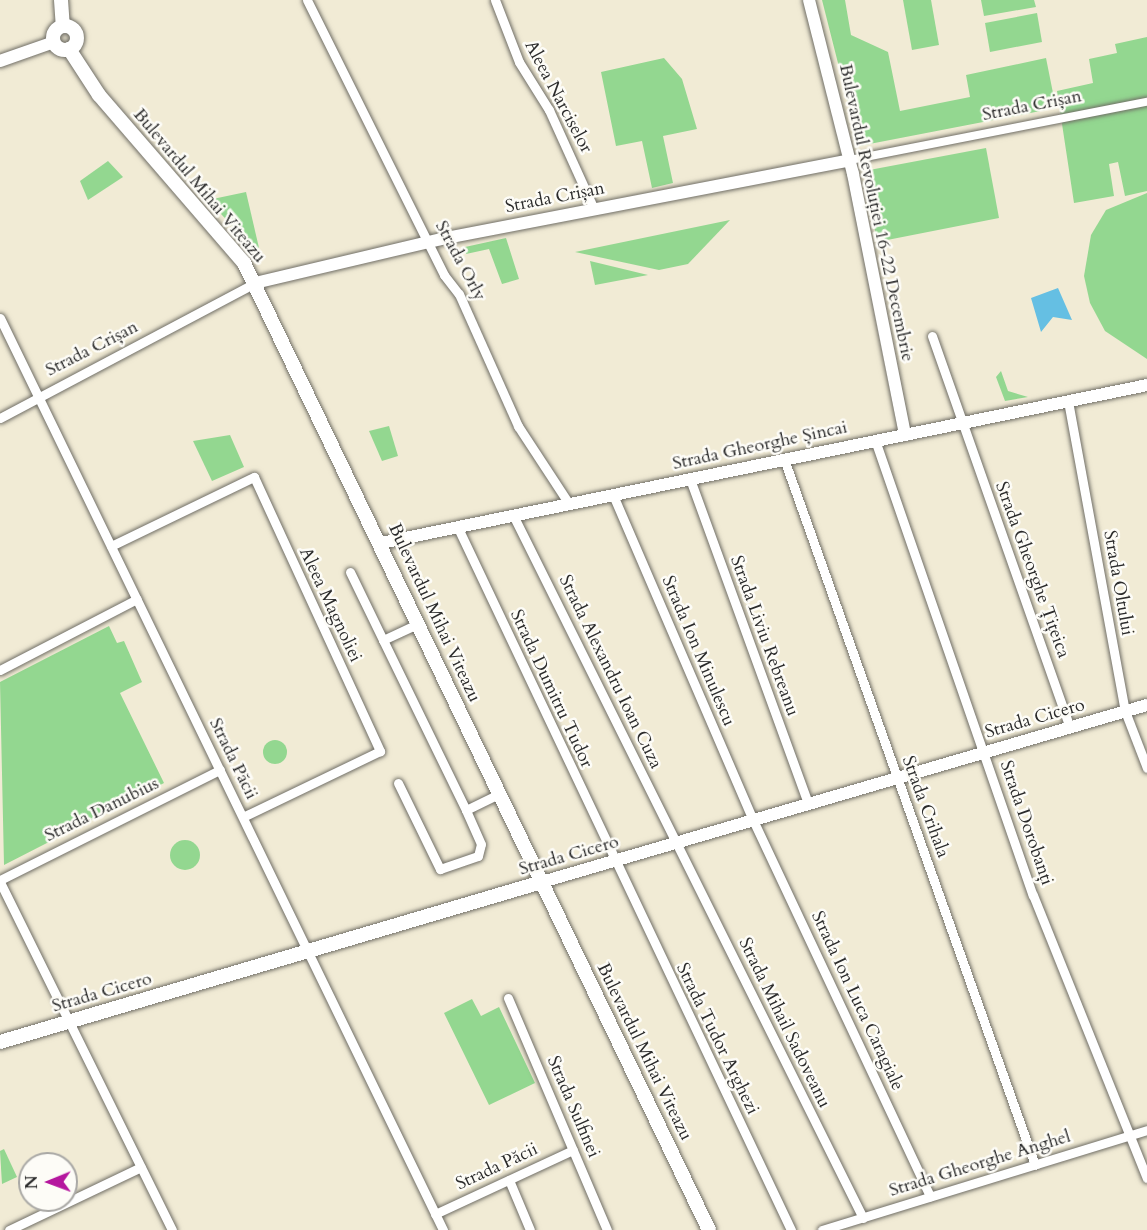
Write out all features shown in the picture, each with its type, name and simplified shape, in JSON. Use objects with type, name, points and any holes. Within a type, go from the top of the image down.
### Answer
[{"type":"main road","name":"Bulevardul Mihai Viteazu","points":[[61,0],[63,26],[76,36],[69,49],[99,95],[244,263],[255,283],[709,1230]]},
{"type":"main road","points":[[63,26],[54,42],[69,49]]},
{"type":"main road","name":"Strada Cicero","points":[[0,1041],[542,882]]},
{"type":"street","name":"Strada Orly","points":[[307,0],[429,241],[459,294],[518,426],[569,504]]},
{"type":"street","name":"Aleea Narciselor","points":[[495,0],[519,62],[549,110],[594,209]]},
{"type":"street","name":"Bulevardul Revoluției 16-22 Decembrie","points":[[809,0],[850,160],[905,435]]},
{"type":"street","points":[[0,61],[54,42]]},
{"type":"street","name":"Strada Crișan","points":[[0,418],[255,283],[429,241],[1147,102]]},
{"type":"street","name":"Strada Păcii","points":[[0,318],[443,1230]]},
{"type":"street","name":"Strada Gheorghe Țițeica","points":[[932,336],[1070,728]]},
{"type":"street","name":"Strada Gheorghe Șincai","points":[[381,543],[1147,385]]},
{"type":"street","name":"Strada Oltului","points":[[1068,401],[1125,711],[1147,768]]},
{"type":"street","name":"Strada Dorobanți","points":[[875,440],[1033,895],[1147,1178]]},
{"type":"street","name":"Strada Crihala","points":[[784,459],[1035,1165]]},
{"type":"street","name":"Aleea Magnoliei","points":[[111,546],[254,477],[380,751],[243,817]]},
{"type":"street","name":"Strada Liviu Rebreanu","points":[[690,479],[808,804]]},
{"type":"street","name":"Strada Ion Minulescu","points":[[613,495],[753,820]]},
{"type":"street","name":"Strada Alexandru Ioan Cuza","points":[[514,517],[676,843]]},
{"type":"street","name":"Strada Dumitru Tudor","points":[[458,528],[614,863]]},
{"type":"street","points":[[350,572],[466,810],[481,844],[478,856],[440,869],[398,783]]},
{"type":"street","points":[[0,670],[137,599]]},
{"type":"street","points":[[383,640],[419,623]]},
{"type":"street","name":"Strada Cicero","points":[[542,882],[614,863],[1147,705]]},
{"type":"street","name":"Strada Danubius","points":[[0,881],[220,770]]},
{"type":"street","points":[[466,810],[500,794]]},
{"type":"street","name":"Strada Ion Luca Caragiale","points":[[753,820],[930,1196]]},
{"type":"street","name":"Strada Mihail Sadoveanu","points":[[676,843],[863,1218]]},
{"type":"street","name":"Strada Tudor Arghezi","points":[[614,863],[791,1230]]},
{"type":"street","points":[[0,881],[172,1230]]},
{"type":"street","name":"Strada Sulfinei","points":[[508,998],[608,1230]]},
{"type":"street","name":"Strada Gheorghe Anghel","points":[[822,1230],[1147,1130]]},
{"type":"street","name":"Strada Păcii","points":[[435,1214],[573,1150]]},
{"type":"street","points":[[9,1230],[141,1167]]},
{"type":"street","points":[[509,1180],[530,1230]]},
{"type":"green space","points":[[822,0],[845,0],[851,35],[888,52],[900,111],[970,97],[966,75],[1046,58],[1056,108],[859,146]]},
{"type":"green space","points":[[903,0],[931,0],[939,45],[912,50]]},
{"type":"green space","points":[[981,0],[1034,0],[1036,7],[984,16]]},
{"type":"green space","points":[[1037,13],[1042,42],[990,52],[985,23]]},
{"type":"green space","points":[[1147,37],[1147,191],[1125,196],[1118,162],[1109,164],[1114,196],[1074,203],[1057,91],[1093,83],[1089,59],[1117,53],[1115,44]]},
{"type":"green space","points":[[664,58],[682,79],[697,129],[663,136],[673,183],[652,188],[642,141],[616,146],[601,72]]},
{"type":"green space","points":[[986,148],[999,218],[877,242],[864,171]]},
{"type":"green space","points":[[108,161],[123,177],[88,200],[80,181]]},
{"type":"green space","points":[[246,192],[259,248],[251,246],[208,200]]},
{"type":"green space","points":[[1147,193],[1147,359],[1105,331],[1090,303],[1084,276],[1091,235],[1106,210]]},
{"type":"green space","points":[[730,220],[688,264],[659,270],[575,252]]},
{"type":"green space","points":[[506,238],[519,279],[502,284],[489,249],[466,254],[465,247]]},
{"type":"green space","points":[[590,261],[648,275],[595,285]]},
{"type":"green space","points":[[1001,371],[1008,391],[1028,397],[1005,401],[996,377]]},
{"type":"green space","points":[[389,426],[398,456],[382,461],[369,431]]},
{"type":"green space","points":[[230,435],[244,467],[212,481],[193,441]]},
{"type":"green space","points":[[109,626],[117,643],[124,641],[142,682],[120,693],[164,783],[4,865],[0,682]]},
{"type":"green space","points":[[275,740],[280,741],[286,747],[286,757],[280,763],[275,764],[270,763],[264,757],[263,752],[264,747],[270,741]]},
{"type":"green space","points":[[185,840],[196,844],[200,855],[196,866],[185,870],[174,866],[170,855],[174,844]]},
{"type":"green space","points":[[472,999],[481,1016],[499,1007],[535,1083],[489,1105],[444,1013]]},
{"type":"green space","points":[[4,1149],[17,1177],[2,1184],[0,1151]]},
{"type":"water","points":[[1058,288],[1072,320],[1053,317],[1041,332],[1031,298]]}]
